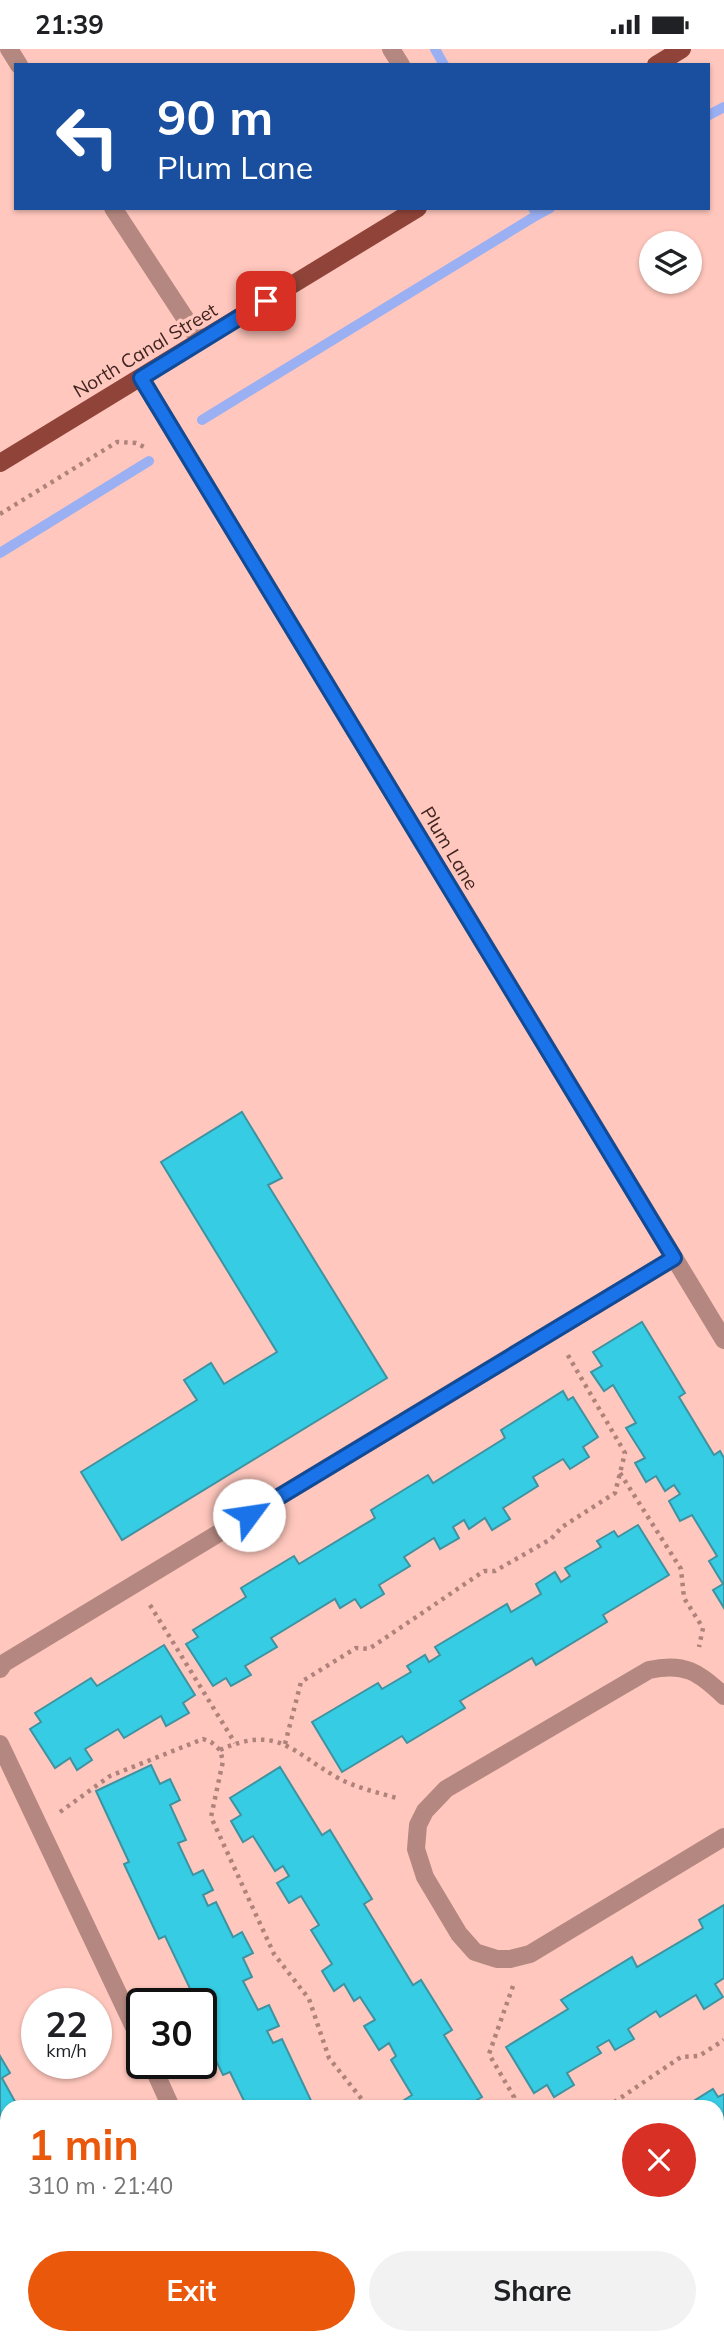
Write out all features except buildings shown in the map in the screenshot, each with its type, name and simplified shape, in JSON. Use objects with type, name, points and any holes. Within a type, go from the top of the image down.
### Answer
[{"type":"main road","points":[[659,63],[682,49]]},
{"type":"main road","name":"North Canal Street","points":[[0,463],[415,210]]},
{"type":"street","points":[[114,210],[200,341]]},
{"type":"street","name":"Plum Lane","points":[[141,378],[724,1340]]},
{"type":"street","points":[[0,1669],[4,1663],[674,1258]]},
{"type":"street","points":[[724,1696],[709,1681],[688,1668],[666,1666],[649,1670],[446,1789],[425,1811],[418,1825],[416,1849],[425,1877],[459,1934],[475,1952],[498,1959],[510,1959],[530,1954],[724,1837]]},
{"type":"street","points":[[0,1744],[126,2010]]},
{"type":"street","points":[[159,2079],[169,2100]]},
{"type":"path","points":[[0,513],[117,442],[136,443],[146,447]]},
{"type":"path","points":[[285,1744],[300,1682],[356,1648],[369,1649],[484,1571],[495,1571],[551,1539],[562,1527],[615,1493],[625,1453],[566,1351]]},
{"type":"path","points":[[620,1473],[681,1569],[684,1598],[702,1627],[698,1648]]},
{"type":"path","points":[[149,1604],[235,1743]]},
{"type":"path","points":[[59,1813],[110,1776],[203,1739],[212,1742],[220,1750],[223,1761],[211,1817],[274,1954],[309,1999],[329,2057],[363,2100]]},
{"type":"path","points":[[220,1750],[235,1743],[265,1740],[285,1744],[340,1779],[404,1801]]},
{"type":"path","points":[[514,2100],[489,2054],[515,1979]]},
{"type":"path","points":[[617,2100],[681,2057],[699,2056],[724,2040]]},
{"type":"waterway","points":[[435,49],[443,63]]},
{"type":"waterway","points":[[710,114],[724,107]]},
{"type":"waterway","points":[[202,420],[537,215],[534,210]]},
{"type":"waterway","points":[[537,215],[546,210]]},
{"type":"waterway","points":[[0,553],[149,461]]},
{"type":"route","points":[[249,1515],[674,1258],[141,378],[266,301]]}]
